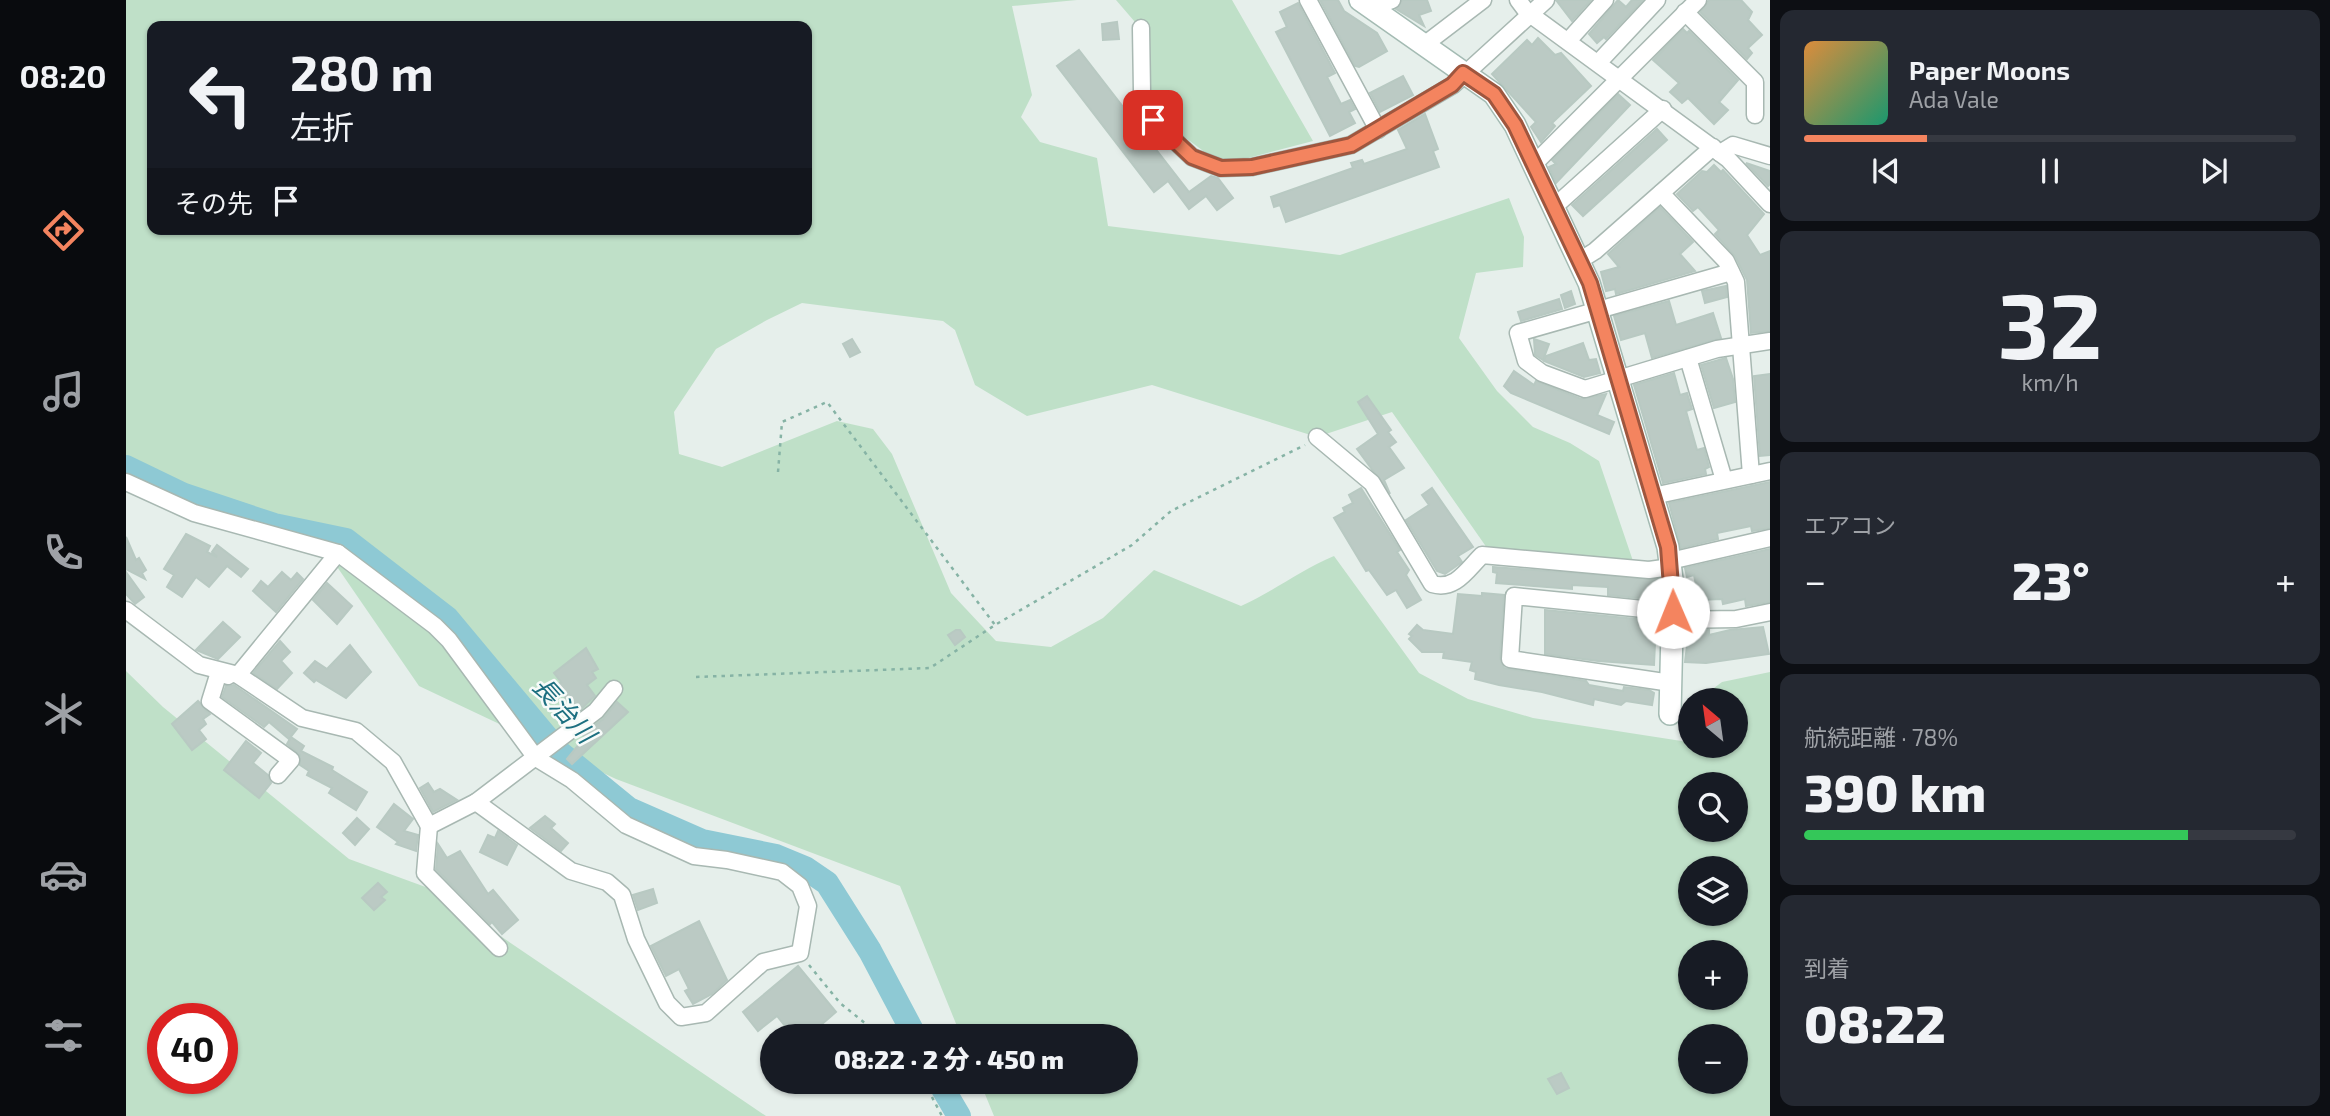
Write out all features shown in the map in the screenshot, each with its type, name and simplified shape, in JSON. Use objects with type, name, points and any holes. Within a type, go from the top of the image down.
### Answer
[{"type":"street","points":[[1308,0],[1378,130]]},
{"type":"street","points":[[1423,45],[1483,0]]},
{"type":"street","points":[[1518,0],[1532,15],[1717,150],[1770,204]]},
{"type":"street","points":[[1141,29],[1142,92],[1153,120],[1192,157],[1221,168],[1252,167],[1351,145],[1378,130],[1452,85],[1546,0]]},
{"type":"street","points":[[1568,41],[1605,0]]},
{"type":"street","points":[[1598,63],[1657,0]]},
{"type":"street","points":[[1534,164],[1698,0]]},
{"type":"street","points":[[1376,4],[1423,45],[1494,94],[1515,125],[1579,261],[1618,378],[1670,564],[1673,616],[1670,714]]},
{"type":"street","points":[[1685,12],[1755,82],[1755,115]]},
{"type":"street","points":[[1554,207],[1663,109]]},
{"type":"street","points":[[1579,261],[1595,251],[1661,193],[1717,150],[1733,145],[1770,156]]},
{"type":"street","points":[[1661,193],[1726,261],[1735,282],[1751,475]]},
{"type":"street","points":[[1731,272],[1518,333],[1526,361],[1542,373],[1585,389],[1741,344],[1770,341]]},
{"type":"street","points":[[1688,358],[1724,480]]},
{"type":"street","points":[[1317,437],[1372,482],[1432,584],[1444,587],[1452,584],[1482,555],[1649,569],[1770,538]]},
{"type":"street","points":[[1653,496],[1770,471]]},
{"type":"street","points":[[126,481],[194,513],[338,553],[449,640],[536,758],[572,780],[626,825],[658,842],[694,856],[782,872],[800,886],[808,906],[800,953],[763,962],[706,1013],[681,1017],[667,1003],[641,950],[622,895],[607,882],[571,871],[476,803]]},
{"type":"street","points":[[237,675],[338,553]]},
{"type":"street","points":[[1671,683],[1510,659],[1514,596],[1673,616],[1735,619],[1770,612]]},
{"type":"street","points":[[126,610],[199,665],[259,690]]},
{"type":"street","points":[[219,672],[237,675],[302,718],[356,732],[393,762],[429,826],[425,873],[499,948]]},
{"type":"street","points":[[219,672],[210,701],[291,760],[278,775]]},
{"type":"street","points":[[429,826],[476,803],[596,711],[614,689]]},
{"type":"path","points":[[779,472],[782,422],[827,402],[995,625]]},
{"type":"path","points":[[696,677],[930,667],[995,625],[1132,545],[1171,511],[1292,453],[1317,437]]},
{"type":"path","points":[[800,953],[840,1003],[866,1024]]},
{"type":"path","points":[[930,1094],[942,1116]]},
{"type":"green space","points":[[126,0],[1077,0],[1012,6],[1032,95],[1021,117],[1040,142],[1097,158],[1108,226],[1340,255],[1509,198],[1524,237],[1523,267],[1476,273],[1459,338],[1497,391],[1533,427],[1570,443],[1599,461],[1633,561],[1487,548],[1392,412],[1317,437],[1152,385],[1027,416],[975,385],[955,330],[943,321],[802,303],[716,349],[674,412],[679,454],[722,467],[837,421],[873,429],[892,454],[951,593],[996,641],[1051,647],[1103,618],[1154,570],[1241,606],[1334,556],[1419,673],[1468,699],[1533,718],[1678,740],[1678,758],[1748,758],[1748,688],[1714,688],[1722,682],[1770,672],[1770,1116],[994,1116],[985,1094],[1138,1094],[1138,1024],[956,1024],[900,886],[616,779],[419,686],[320,542],[280,519],[126,472]]},
{"type":"green space","points":[[1116,0],[1232,0],[1313,141],[1233,162],[1206,153],[1175,130],[1151,97],[1141,29]]},
{"type":"green space","points":[[126,671],[163,707],[349,859],[431,889],[766,1116],[126,1116]]},
{"type":"building","points":[[1320,0],[1338,0],[1344,11],[1377,33],[1387,51],[1359,67],[1355,66]]},
{"type":"building","points":[[1402,0],[1427,0],[1431,11],[1419,15],[1424,26],[1396,9]]},
{"type":"building","points":[[1556,0],[1591,0],[1572,21]]},
{"type":"building","points":[[1618,0],[1626,7],[1632,0],[1643,0],[1606,39],[1604,37],[1597,43],[1589,34]]},
{"type":"building","points":[[1709,0],[1741,0],[1752,12],[1748,20],[1762,35],[1748,48],[1752,53],[1747,59],[1700,12]]},
{"type":"building","points":[[1298,3],[1335,73],[1327,77],[1341,104],[1350,100],[1355,109],[1349,112],[1355,123],[1330,136],[1276,32],[1287,27],[1280,12]]},
{"type":"building","points":[[1117,22],[1119,39],[1103,40],[1102,24]]},
{"type":"building","points":[[1683,29],[1687,33],[1689,31],[1738,80],[1719,102],[1728,110],[1714,124],[1688,98],[1682,103],[1670,92],[1679,83],[1653,60]]},
{"type":"building","points":[[1538,38],[1555,55],[1561,53],[1591,86],[1552,123],[1555,126],[1541,142],[1531,127],[1536,122],[1492,74],[1527,40],[1532,45]]},
{"type":"building","points":[[1079,50],[1189,192],[1211,176],[1218,178],[1233,198],[1217,210],[1206,196],[1189,209],[1168,181],[1154,192],[1057,66]]},
{"type":"building","points":[[1403,76],[1413,95],[1380,112],[1370,93]]},
{"type":"building","points":[[1618,94],[1630,105],[1556,183],[1549,167],[1556,164],[1552,160]]},
{"type":"building","points":[[1425,114],[1438,149],[1433,151],[1439,167],[1286,222],[1280,205],[1274,207],[1271,197],[1353,168],[1351,163],[1362,160],[1364,164],[1407,149],[1398,130]]},
{"type":"building","points":[[1657,129],[1667,140],[1583,216],[1572,205]]},
{"type":"building","points":[[1746,163],[1770,171],[1770,184],[1768,186]]},
{"type":"building","points":[[1714,165],[1721,172],[1723,170],[1764,214],[1747,235],[1760,255],[1770,251],[1770,331],[1751,333],[1747,280],[1735,256],[1715,234],[1719,230],[1698,207],[1693,211],[1677,194],[1702,171],[1707,172]]},
{"type":"building","points":[[1660,207],[1693,242],[1680,254],[1695,271],[1616,294],[1615,289],[1606,291],[1601,272],[1619,267],[1608,254]]},
{"type":"building","points":[[1726,286],[1727,297],[1705,303],[1702,291]]},
{"type":"building","points":[[1571,291],[1575,304],[1565,308],[1561,295]]},
{"type":"building","points":[[1559,299],[1562,309],[1521,321],[1518,312]]},
{"type":"building","points":[[1669,301],[1676,325],[1713,313],[1721,338],[1652,358],[1645,333],[1621,340],[1614,316]]},
{"type":"building","points":[[852,339],[860,352],[850,357],[843,344]]},
{"type":"building","points":[[1534,339],[1549,344],[1543,360],[1535,355]]},
{"type":"building","points":[[1583,343],[1589,360],[1596,359],[1600,373],[1584,377],[1544,361],[1546,356]]},
{"type":"building","points":[[1726,358],[1733,379],[1735,402],[1714,408],[1701,365]]},
{"type":"building","points":[[1514,371],[1534,385],[1536,381],[1581,399],[1606,394],[1597,415],[1614,422],[1609,434],[1511,393],[1504,386]]},
{"type":"building","points":[[1674,373],[1680,395],[1687,393],[1692,409],[1686,411],[1697,450],[1704,448],[1709,467],[1705,469],[1706,474],[1663,483],[1634,385]]},
{"type":"building","points":[[1770,374],[1770,455],[1760,456],[1754,376]]},
{"type":"building","points":[[1367,396],[1391,430],[1388,432],[1396,442],[1389,447],[1404,468],[1384,480],[1390,494],[1357,449],[1378,434],[1358,402]]},
{"type":"building","points":[[1770,482],[1770,528],[1752,531],[1751,526],[1717,533],[1718,539],[1681,548],[1669,503]]},
{"type":"building","points":[[1361,488],[1400,550],[1397,552],[1409,570],[1406,575],[1421,600],[1407,608],[1396,590],[1387,595],[1369,570],[1366,571],[1334,518],[1345,512],[1343,508],[1353,503],[1349,495]]},
{"type":"building","points":[[1432,488],[1473,547],[1458,556],[1462,562],[1445,574],[1437,571],[1406,520],[1429,505],[1422,495]]},
{"type":"building","points":[[186,534],[210,546],[207,552],[217,557],[212,552],[217,545],[248,569],[241,577],[227,566],[209,587],[196,577],[182,597],[167,587],[174,575],[164,569]]},
{"type":"building","points":[[126,537],[136,560],[139,558],[146,570],[142,573],[145,579],[126,569]]},
{"type":"building","points":[[1770,549],[1770,602],[1746,606],[1745,599],[1723,604],[1722,599],[1699,600],[1694,575],[1687,577],[1685,568]]},
{"type":"building","points":[[1493,567],[1659,579],[1660,593],[1649,593],[1649,599],[1608,595],[1608,587],[1572,585],[1572,589],[1496,583],[1497,573],[1493,572]]},
{"type":"building","points":[[126,572],[144,597],[135,604],[126,594]]},
{"type":"building","points":[[282,572],[291,580],[297,573],[303,579],[276,612],[253,591],[261,581],[268,587]]},
{"type":"building","points":[[327,583],[352,606],[337,624],[313,600]]},
{"type":"building","points":[[1482,593],[1504,595],[1500,658],[1504,668],[1586,681],[1589,685],[1623,691],[1624,687],[1649,690],[1654,693],[1652,705],[1626,701],[1621,705],[1594,699],[1593,705],[1475,679],[1476,672],[1470,670],[1472,662],[1443,658],[1444,652],[1422,652],[1409,639],[1412,636],[1409,634],[1417,625],[1423,630],[1453,634],[1458,594],[1482,596]]},
{"type":"building","points":[[1545,610],[1656,621],[1654,665],[1545,654]]},
{"type":"building","points":[[223,622],[240,637],[218,659],[196,650]]},
{"type":"building","points":[[1763,627],[1769,654],[1706,663],[1685,662],[1689,630],[1709,630],[1709,635]]},
{"type":"building","points":[[960,630],[965,637],[955,645],[948,635]]},
{"type":"building","points":[[280,641],[290,652],[281,661],[292,673],[277,689],[253,673]]},
{"type":"building","points":[[350,645],[371,672],[346,698],[316,680],[314,682],[304,673],[315,661],[327,669]]},
{"type":"building","points":[[586,648],[598,669],[592,672],[596,678],[587,685],[595,696],[577,713],[556,686],[561,682],[554,673]]},
{"type":"building","points":[[234,685],[297,729],[289,739],[269,722],[264,727],[222,697],[226,686]]},
{"type":"building","points":[[198,701],[210,714],[203,719],[206,724],[199,730],[206,739],[192,750],[172,724]]},
{"type":"building","points":[[617,702],[628,712],[572,764],[567,759],[585,737],[582,735],[603,719]]},
{"type":"building","points":[[291,737],[304,746],[301,751],[333,767],[332,770],[367,792],[356,810],[329,793],[332,788],[307,775],[309,771],[300,765],[300,755],[287,744]]},
{"type":"building","points":[[246,741],[261,753],[253,763],[268,775],[271,783],[259,798],[224,770]]},
{"type":"building","points":[[428,783],[434,792],[440,789],[457,800],[433,812],[420,788]]},
{"type":"building","points":[[394,804],[413,819],[404,831],[418,835],[416,851],[396,844],[398,842],[377,827]]},
{"type":"building","points":[[545,816],[555,824],[551,828],[568,843],[561,851],[530,828]]},
{"type":"building","points":[[357,818],[369,829],[355,845],[343,833]]},
{"type":"building","points":[[498,831],[517,845],[507,865],[480,852],[488,835],[495,838]]},
{"type":"building","points":[[438,844],[447,858],[460,851],[488,894],[493,890],[518,920],[502,934],[436,869]]},
{"type":"building","points":[[378,883],[387,892],[381,897],[385,900],[374,910],[362,898]]},
{"type":"building","points":[[653,889],[657,903],[638,910],[633,895]]},
{"type":"building","points":[[699,921],[727,980],[712,994],[693,1004],[685,991],[689,989],[679,969],[666,976],[651,946]]},
{"type":"building","points":[[798,966],[836,1012],[822,1024],[783,1024],[777,1016],[767,1024],[760,1024],[758,1031],[743,1012]]},
{"type":"building","points":[[1561,1073],[1569,1088],[1557,1094],[1548,1079]]},
{"type":"waterway","name":"長治川","points":[[126,467],[184,495],[274,525],[346,540],[447,618],[559,752],[629,809],[702,841],[776,856],[805,868],[827,883],[870,951],[909,1024]]},
{"type":"waterway","name":"長治川","points":[[946,1094],[959,1116]]},
{"type":"route","points":[[1153,120],[1192,157],[1221,168],[1252,167],[1351,145],[1452,85],[1463,73],[1494,94],[1515,125],[1590,283],[1668,547],[1673,612]]}]
